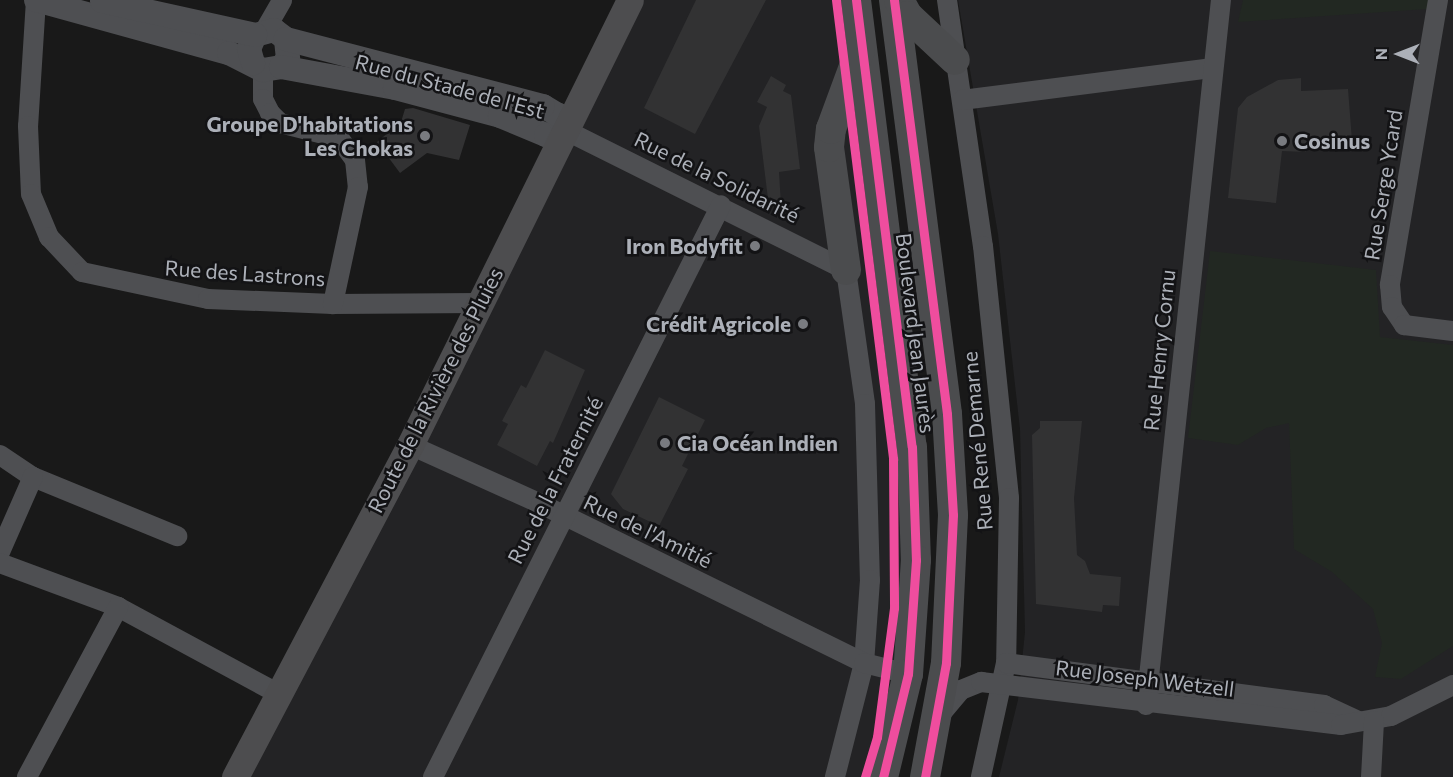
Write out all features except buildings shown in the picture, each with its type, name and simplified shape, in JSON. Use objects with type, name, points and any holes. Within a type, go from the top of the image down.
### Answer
[{"type":"main road","name":"Route de la Rivière des Pluies","points":[[235,777],[277,693],[410,445],[630,0]]},
{"type":"main road","name":"Boulevard Jean Jaurès","points":[[856,0],[912,447],[916,560],[908,674],[883,777]]},
{"type":"main road","name":"Boulevard Jean Jaurès","points":[[894,0],[948,425],[953,515],[951,610],[939,716],[925,777]]},
{"type":"main road","points":[[899,0],[908,16],[955,60]]},
{"type":"main road","points":[[846,270],[830,147],[831,129],[862,45]]},
{"type":"street","name":"Rue du Stade de l'Est","points":[[36,0],[266,67],[395,88],[500,116],[546,135],[565,130],[558,115],[543,106],[272,35],[98,0]]},
{"type":"street","name":"Rue des Lastrons","points":[[36,0],[28,126],[31,194],[49,237],[82,272],[189,297],[333,304],[480,303]]},
{"type":"street","name":"Rue René Demarne","points":[[947,0],[983,246],[1009,498],[1006,663],[981,777]]},
{"type":"street","name":"Rue Henry Cornu","points":[[1146,705],[1211,68],[1221,0]]},
{"type":"street","name":"Rue Serge Ycard","points":[[1438,0],[1390,285],[1392,307],[1404,325],[1452,331]]},
{"type":"street","points":[[266,67],[249,49],[272,35],[281,3]]},
{"type":"street","points":[[272,35],[290,49],[266,67],[263,99],[270,113],[280,123],[339,138],[355,160],[358,187],[333,304]]},
{"type":"street","points":[[962,100],[1211,68]]},
{"type":"street","name":"Rue de la Solidarité","points":[[565,130],[721,205],[846,270]]},
{"type":"street","name":"Rue de la Fraternité","points":[[434,777],[721,205]]},
{"type":"street","points":[[835,777],[864,663],[870,580],[869,464],[846,270]]},
{"type":"street","name":"Rue de l'Amitié","points":[[410,445],[564,516],[864,663],[908,674]]},
{"type":"street","points":[[0,455],[33,477],[177,536]]},
{"type":"street","points":[[0,552],[33,477]]},
{"type":"street","points":[[0,563],[117,607],[277,693]]},
{"type":"street","points":[[27,777],[117,607]]},
{"type":"street","name":"Rue Joseph Wetzell","points":[[1006,663],[1324,705],[1366,721]]},
{"type":"street","name":"Rue Joseph Wetzell","points":[[939,716],[961,690],[981,682],[1003,683],[1146,705],[1324,724],[1366,721],[1427,701],[1453,685]]},
{"type":"street","points":[[1366,721],[1371,777]]},
{"type":"shaded area","points":[[630,0],[856,0],[916,560],[883,777],[235,777]]},
{"type":"shaded area","points":[[958,0],[1453,0],[1453,777],[999,777],[1018,700],[1025,632],[1020,429],[998,234]]},
{"type":"shaded area","points":[[1243,0],[1429,0],[1427,9],[1238,22]]},
{"type":"shaded area","points":[[1210,251],[1376,270],[1380,337],[1453,345],[1453,646],[1401,679],[1375,677],[1382,643],[1373,609],[1332,572],[1294,549],[1289,423],[1266,428],[1238,445],[1188,438]]},
{"type":"cycle path","points":[[836,0],[893,459],[894,608],[877,737],[865,777]]},
{"type":"cycle path","points":[[856,0],[912,447],[916,560],[908,674],[883,777]]},
{"type":"cycle path","points":[[894,0],[947,414],[953,515],[946,663],[925,777]]},
{"type":"place","name":"Groupe D'habitations Les Chokas","points":[[425,136]]},
{"type":"place","name":"Cosinus","points":[[1282,141]]},
{"type":"place","name":"Iron Bodyfit","points":[[755,246]]},
{"type":"place","name":"Crédit Agricole","points":[[803,324]]},
{"type":"place","name":"Cia Océan Indien","points":[[665,443]]}]
